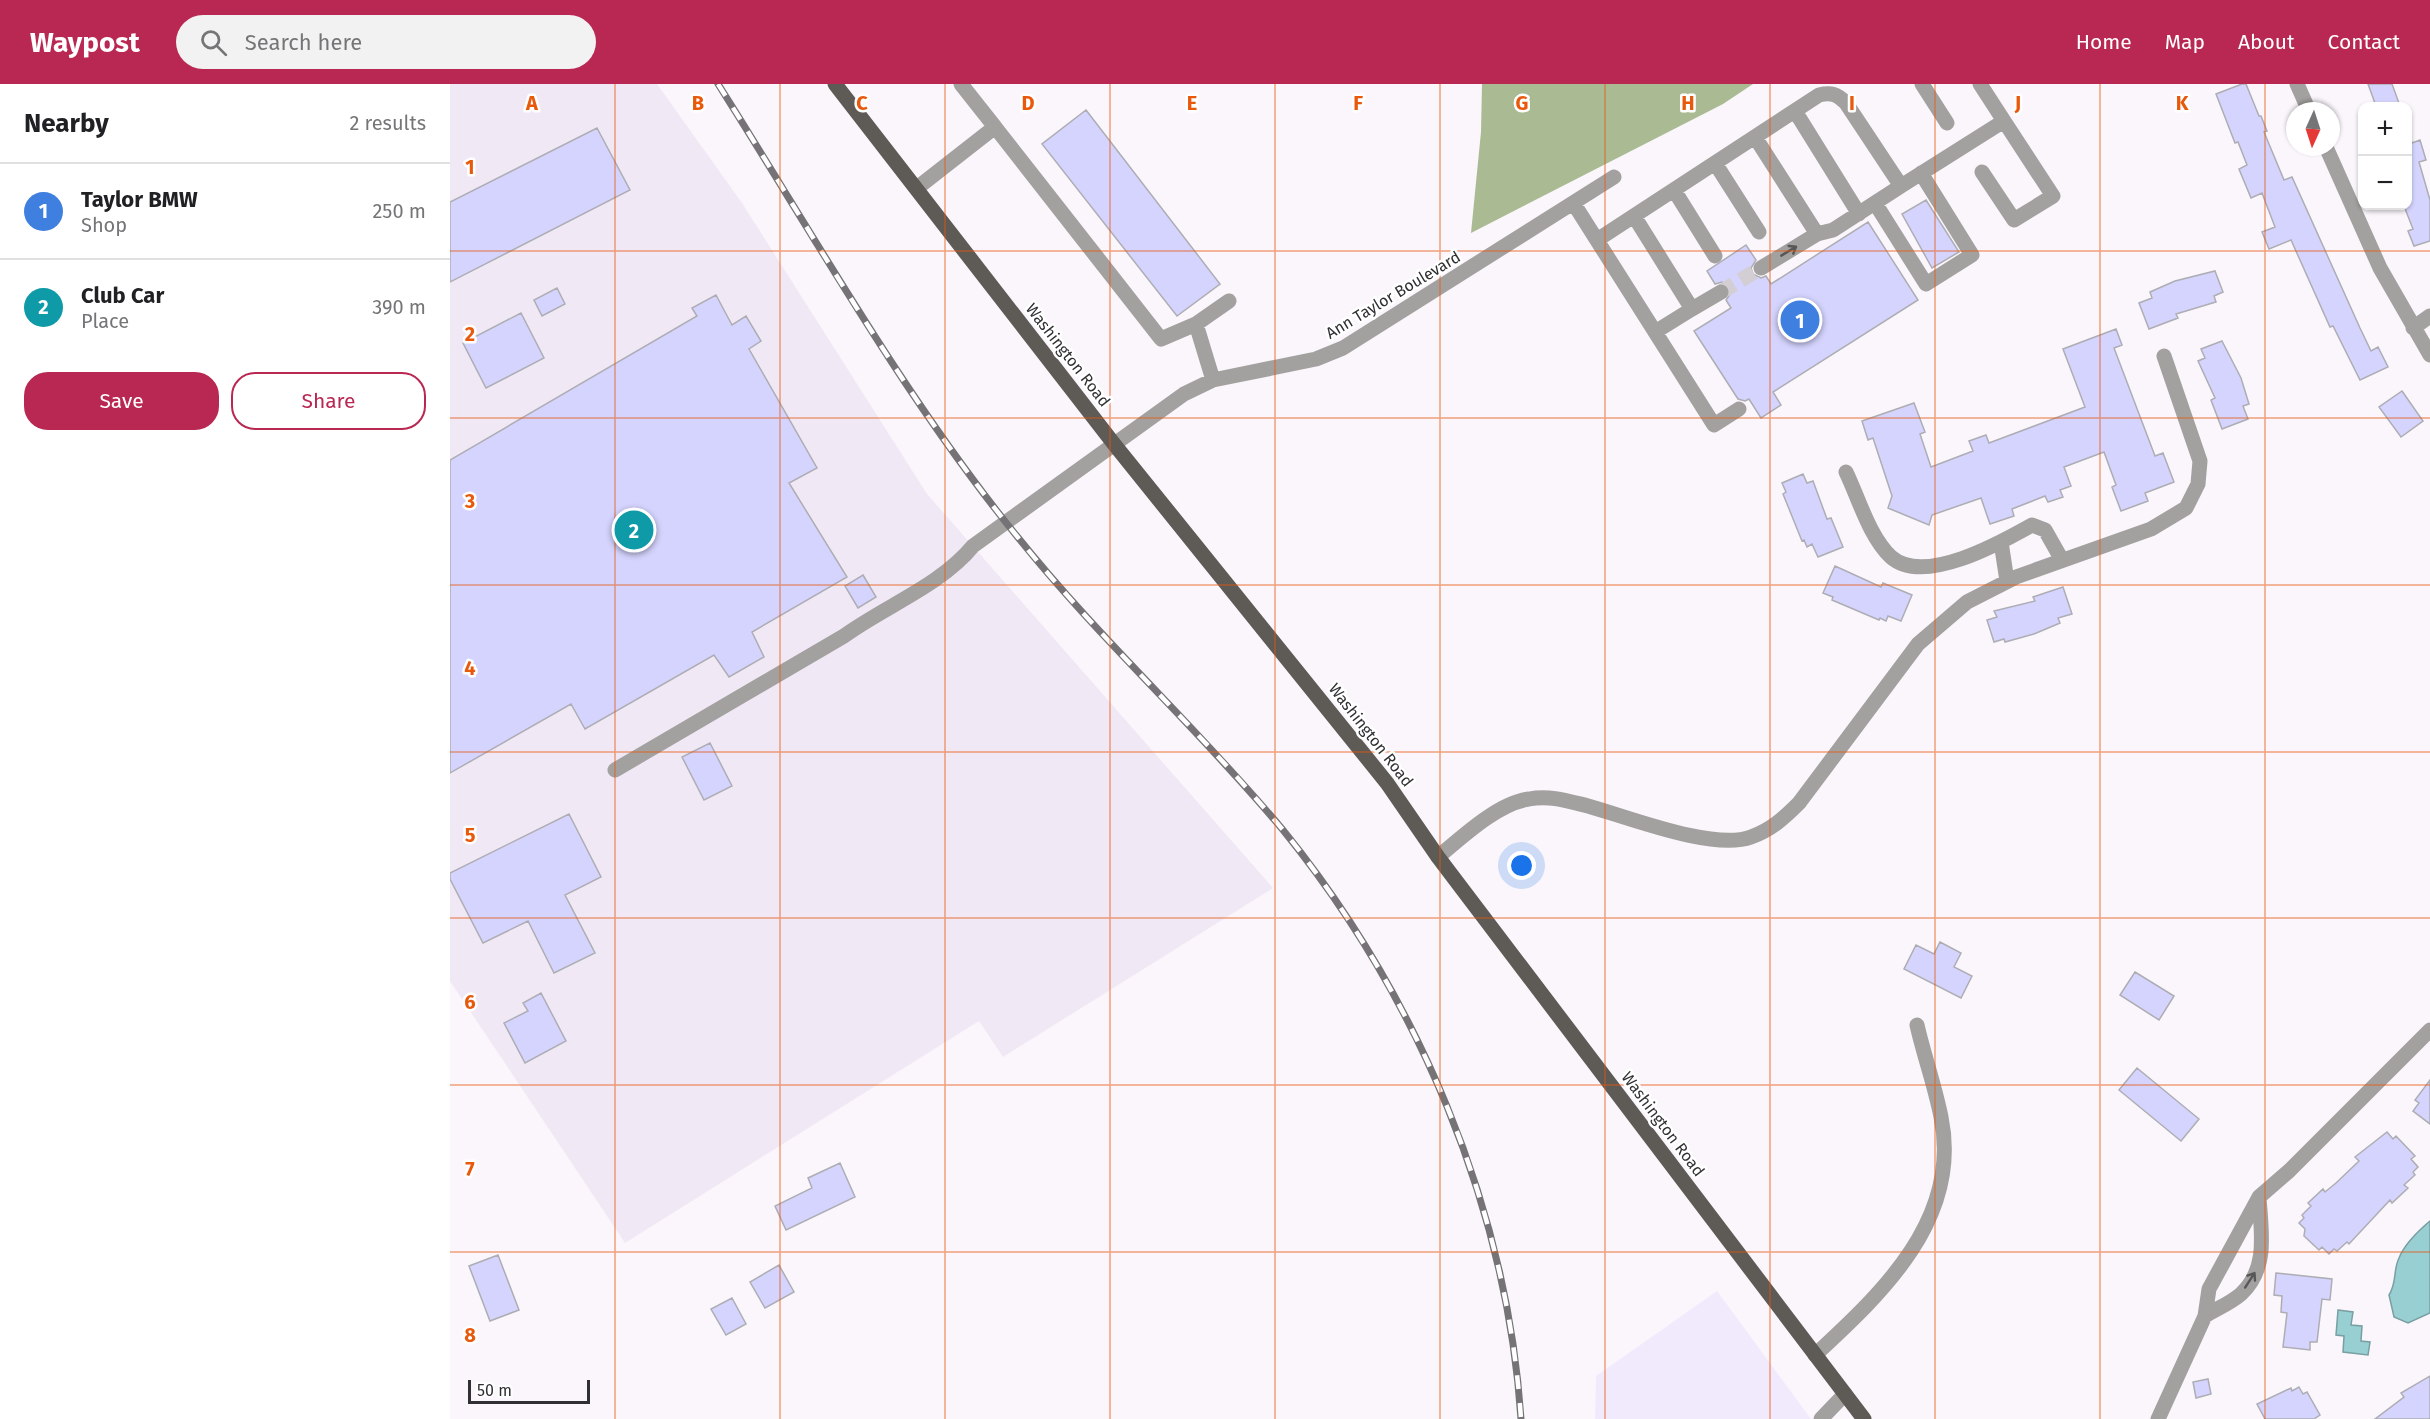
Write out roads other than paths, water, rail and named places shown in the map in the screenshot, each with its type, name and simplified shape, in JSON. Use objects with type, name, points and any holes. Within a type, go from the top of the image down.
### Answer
[{"type":"main road","name":"Washington Road","points":[[835,84],[1114,444],[1387,783],[1438,857],[1864,1419]]},
{"type":"street","points":[[961,84],[1161,339],[1197,324],[1229,301]]},
{"type":"street","points":[[1922,84],[1947,123]]},
{"type":"street","points":[[1980,84],[2053,196],[2014,220],[1982,172]]},
{"type":"street","points":[[2297,84],[2305,102]]},
{"type":"street","points":[[1597,240],[1819,95],[1828,93],[1838,95],[1901,186]]},
{"type":"street","points":[[1794,111],[1858,214]]},
{"type":"street","points":[[1761,268],[1817,234],[1833,230],[2004,121]]},
{"type":"street","points":[[917,188],[995,127]]},
{"type":"street","points":[[1755,137],[1817,234]]},
{"type":"street","points":[[2330,156],[2380,268],[2430,355]]},
{"type":"street","points":[[1715,163],[1759,232]]},
{"type":"street","points":[[1875,203],[1926,284],[1972,255],[1921,173]]},
{"type":"street","name":"Ann Taylor Boulevard","points":[[615,770],[843,636],[958,564],[973,546],[1184,394],[1213,380],[1316,359],[1343,348],[1614,177]]},
{"type":"street","points":[[1674,190],[1715,256]]},
{"type":"street","points":[[1574,204],[1714,425],[1738,410]]},
{"type":"street","points":[[1634,216],[1692,309]]},
{"type":"street","points":[[1655,332],[1721,292]]},
{"type":"street","points":[[2413,328],[2430,316]]},
{"type":"street","points":[[1197,324],[1213,380]]},
{"type":"street","points":[[1438,857],[1497,813],[1527,799],[1554,797],[1692,835],[1719,840],[1749,838],[1777,825],[1805,795],[1918,644],[1967,602],[2007,581],[2151,529],[2186,508],[2198,484],[2200,461],[2164,356]]},
{"type":"street","points":[[1846,472],[1878,542],[1893,558],[1920,568],[1961,559],[2001,542],[2032,525],[2045,530],[2062,560]]},
{"type":"street","points":[[2001,542],[2007,581]]},
{"type":"street","points":[[1815,1355],[1887,1286],[1916,1245],[1936,1202],[1944,1159],[1942,1118],[1917,1025]]},
{"type":"street","points":[[2157,1419],[2205,1316],[2209,1289],[2259,1197],[2289,1171],[2430,1030]]},
{"type":"street","points":[[2205,1316],[2240,1294],[2255,1274],[2262,1253],[2259,1197]]},
{"type":"street","points":[[1821,1419],[1845,1394]]},
{"type":"water","points":[[2430,1221],[2430,1313],[2408,1323],[2394,1317],[2389,1295],[2397,1263],[2405,1247]]},
{"type":"water","points":[[2338,1310],[2353,1312],[2351,1325],[2362,1326],[2361,1341],[2370,1342],[2368,1355],[2343,1352],[2344,1336],[2336,1335]]},
{"type":"tunnel","points":[[1721,292],[1761,268]]},
{"type":"railway","points":[[718,84],[861,314],[975,482],[1016,535],[1081,611],[1251,792],[1283,830],[1331,894],[1375,962],[1414,1033],[1447,1107],[1475,1183],[1497,1260],[1512,1339],[1521,1419]]},
{"type":"place","name":"Taylor BMW","points":[[1800,320]]},
{"type":"place","name":"Club Car","points":[[634,530]]}]
